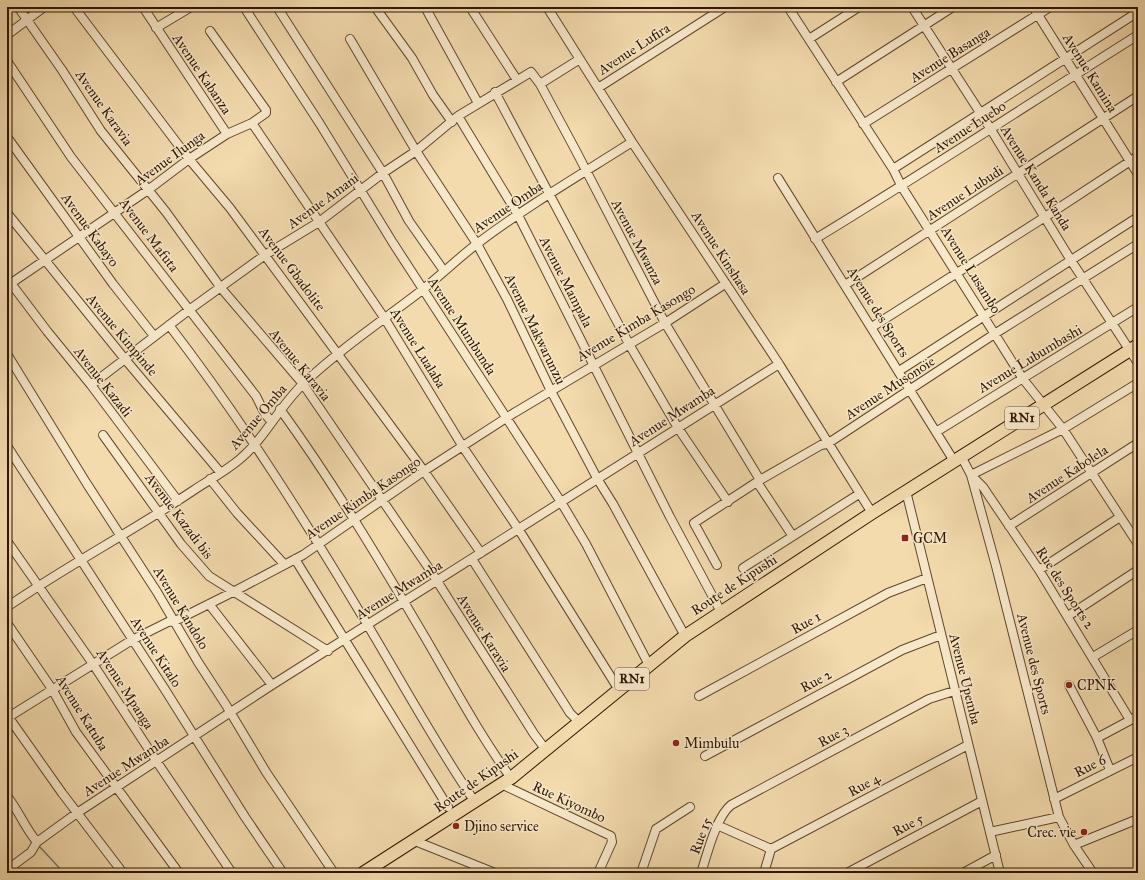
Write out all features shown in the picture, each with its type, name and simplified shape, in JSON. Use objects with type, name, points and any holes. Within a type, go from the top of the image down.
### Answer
[{"type":"highway","name":"Route de Kipushi","points":[[370,871],[511,778],[686,636],[872,513],[1134,347]]},
{"type":"street","name":"Avenue Karavia","points":[[18,7],[101,131],[148,190],[220,288],[303,384],[437,582],[534,734],[546,750]]},
{"type":"street","points":[[7,35],[44,7]]},
{"type":"street","name":"Avenue Gbadolite","points":[[74,7],[189,159],[230,208],[424,471],[481,553]]},
{"type":"street","name":"Avenue Kabanza","points":[[143,7],[227,134]]},
{"type":"street","points":[[156,28],[191,7]]},
{"type":"street","name":"Avenue Mumbunda","points":[[244,7],[423,290],[561,502],[586,544],[649,665]]},
{"type":"street","points":[[277,7],[383,173],[409,220],[444,271]]},
{"type":"street","points":[[375,7],[412,58],[433,95],[452,122]]},
{"type":"street","points":[[425,7],[478,104]]},
{"type":"street","points":[[470,7],[517,80]]},
{"type":"street","name":"Avenue Kinshasa","points":[[547,7],[632,142],[779,364],[827,444],[872,513]]},
{"type":"street","name":"Avenue Lufira","points":[[598,88],[724,7]]},
{"type":"street","name":"Avenue Lusambo","points":[[788,7],[893,169],[902,186],[1024,378],[1062,429],[1138,544]]},
{"type":"street","points":[[809,39],[859,7]]},
{"type":"street","name":"Avenue Kanda Kanda","points":[[912,7],[951,70],[990,128],[1072,262],[1113,324],[1134,347],[1138,363]]},
{"type":"street","points":[[836,82],[952,7]]},
{"type":"street","name":"Avenue Kamina","points":[[1033,7],[1138,174]]},
{"type":"street","name":"Avenue Basanga","points":[[863,124],[1050,7]]},
{"type":"street","name":"Avenue Luebo","points":[[893,169],[1065,57],[1138,12]]},
{"type":"street","points":[[210,31],[267,111],[252,123]]},
{"type":"street","name":"Avenue Luebo","points":[[816,239],[902,186],[990,128],[1138,35]]},
{"type":"street","name":"Avenue Makwarunzu","points":[[350,39],[416,151],[476,244],[507,299],[551,391],[598,480],[613,504],[686,636]]},
{"type":"street","points":[[540,84],[580,59]]},
{"type":"street","name":"Avenue Mafuta","points":[[7,61],[71,156],[116,212],[189,310],[256,396],[265,414],[272,422]]},
{"type":"street","name":"Avenue Amani","points":[[91,385],[124,358],[189,310],[265,256],[319,222],[383,173],[416,151],[458,116],[530,72],[533,74]]},
{"type":"street","name":"Avenue Mwanza","points":[[533,74],[540,84],[665,323],[792,535]]},
{"type":"street","points":[[495,92],[629,344],[678,428],[728,502]]},
{"type":"street","name":"Avenue Lubudi","points":[[845,285],[1138,96]]},
{"type":"street","name":"Avenue Mampala","points":[[458,116],[518,215],[637,453],[721,612]]},
{"type":"street","name":"Avenue Ilunga","points":[[8,283],[79,238],[148,190],[189,159],[227,134],[252,123]]},
{"type":"street","name":"Avenue Lualaba","points":[[252,123],[385,319],[463,447],[519,530],[619,690]]},
{"type":"street","name":"Avenue Kabayo","points":[[7,137],[79,238],[154,336]]},
{"type":"street","name":"Avenue Omba","points":[[7,606],[80,559],[160,513],[239,460],[254,445],[280,409],[303,384],[423,290],[476,244],[518,215],[632,142]]},
{"type":"street","points":[[872,327],[1138,156]]},
{"type":"street","name":"Avenue des Sports","points":[[778,178],[936,432],[971,475],[996,566],[1059,817],[1074,845],[1093,873]]},
{"type":"street","name":"Avenue Kimpinde","points":[[7,213],[44,261],[220,472]]},
{"type":"street","name":"Avenue Musonoïe","points":[[899,371],[1072,262],[1138,217]]},
{"type":"street","name":"Avenue Musonoïe","points":[[717,565],[694,524],[759,482],[822,445],[827,444],[996,333],[1138,244]]},
{"type":"street","name":"Avenue Kazadi","points":[[8,283],[91,385],[178,501]]},
{"type":"street","name":"Avenue Kimba Kasongo","points":[[8,717],[132,640],[168,622],[175,621],[296,559],[424,471],[507,418],[665,323],[725,284]]},
{"type":"street","name":"Avenue Lubumbashi","points":[[936,432],[1113,324],[1138,307]]},
{"type":"street","points":[[169,325],[195,359],[254,445],[318,543],[427,726],[475,802]]},
{"type":"street","name":"Avenue Kandolo","points":[[7,354],[175,621],[198,662],[231,713],[266,772],[334,873]]},
{"type":"street","name":"Avenue Mwamba","points":[[7,870],[31,852],[38,843],[77,813],[157,762],[194,736],[779,364]]},
{"type":"street","points":[[971,475],[1062,429],[1137,386]]},
{"type":"street","points":[[280,409],[314,456],[404,602],[480,731],[511,778]]},
{"type":"street","name":"Avenue Kazadi bis","points":[[103,434],[155,510],[160,513],[181,544],[209,576],[328,651]]},
{"type":"street","name":"Avenue Kabolela","points":[[1009,526],[1138,443]]},
{"type":"street","name":"Avenue Kitalo","points":[[7,446],[194,736],[241,812],[282,873]]},
{"type":"street","name":"Rue des Sports 2","points":[[971,475],[983,487],[1039,570],[1093,657],[1134,718],[1097,738]]},
{"type":"street","points":[[210,479],[237,513],[284,564]]},
{"type":"street","name":"Avenue Upemba","points":[[906,492],[1000,873]]},
{"type":"street","points":[[743,568],[792,535],[859,494]]},
{"type":"street","points":[[1039,570],[1120,517]]},
{"type":"street","name":"Avenue Mpanga","points":[[7,541],[94,664],[157,762],[232,873]]},
{"type":"street","points":[[296,559],[448,807]]},
{"type":"street","points":[[472,559],[570,713],[580,723]]},
{"type":"street","points":[[1068,616],[1138,570]]},
{"type":"street","name":"Rue 1","points":[[699,696],[888,593],[927,578]]},
{"type":"street","points":[[209,604],[272,685]]},
{"type":"street","name":"Avenue Katuba","points":[[7,623],[52,689],[76,732],[179,873]]},
{"type":"street","points":[[1093,657],[1138,630]]},
{"type":"street","name":"Rue 2","points":[[705,756],[902,650],[941,635]]},
{"type":"street","points":[[1069,685],[1097,738],[1110,770]]},
{"type":"street","name":"Rue 3","points":[[727,808],[929,699],[954,691]]},
{"type":"street","points":[[8,717],[77,813],[123,873]]},
{"type":"street","name":"Rue 4","points":[[772,849],[968,745]]},
{"type":"street","name":"Rue 6","points":[[1054,800],[1138,757]]},
{"type":"street","name":"Rue Kiyombo","points":[[501,784],[611,836],[612,842],[598,873]]},
{"type":"street","points":[[7,796],[16,808],[25,827],[38,843]]},
{"type":"street","name":"Rue 5","points":[[847,873],[982,801]]},
{"type":"street","points":[[641,873],[656,829],[690,807]]},
{"type":"street","name":"Rue 15","points":[[701,873],[717,825],[727,808]]},
{"type":"street","points":[[990,832],[1059,817]]},
{"type":"street","points":[[1074,845],[1138,819]]},
{"type":"street","points":[[717,825],[772,849],[764,873]]},
{"type":"street","points":[[415,841],[495,873]]},
{"type":"street","points":[[963,873],[996,855]]},
{"type":"waterway","points":[[7,813],[12,810]]},
{"type":"waterway","points":[[15,815],[27,835]]},
{"type":"waterway","points":[[39,846],[64,873]]},
{"type":"place","name":"GCM","points":[[905,538]]},
{"type":"place","name":"CPNK","points":[[1069,685]]},
{"type":"place","name":"Mimbulu","points":[[676,743]]},
{"type":"place","name":"Djino service","points":[[456,826]]},
{"type":"place","name":"Crec. vie","points":[[1084,832]]}]
